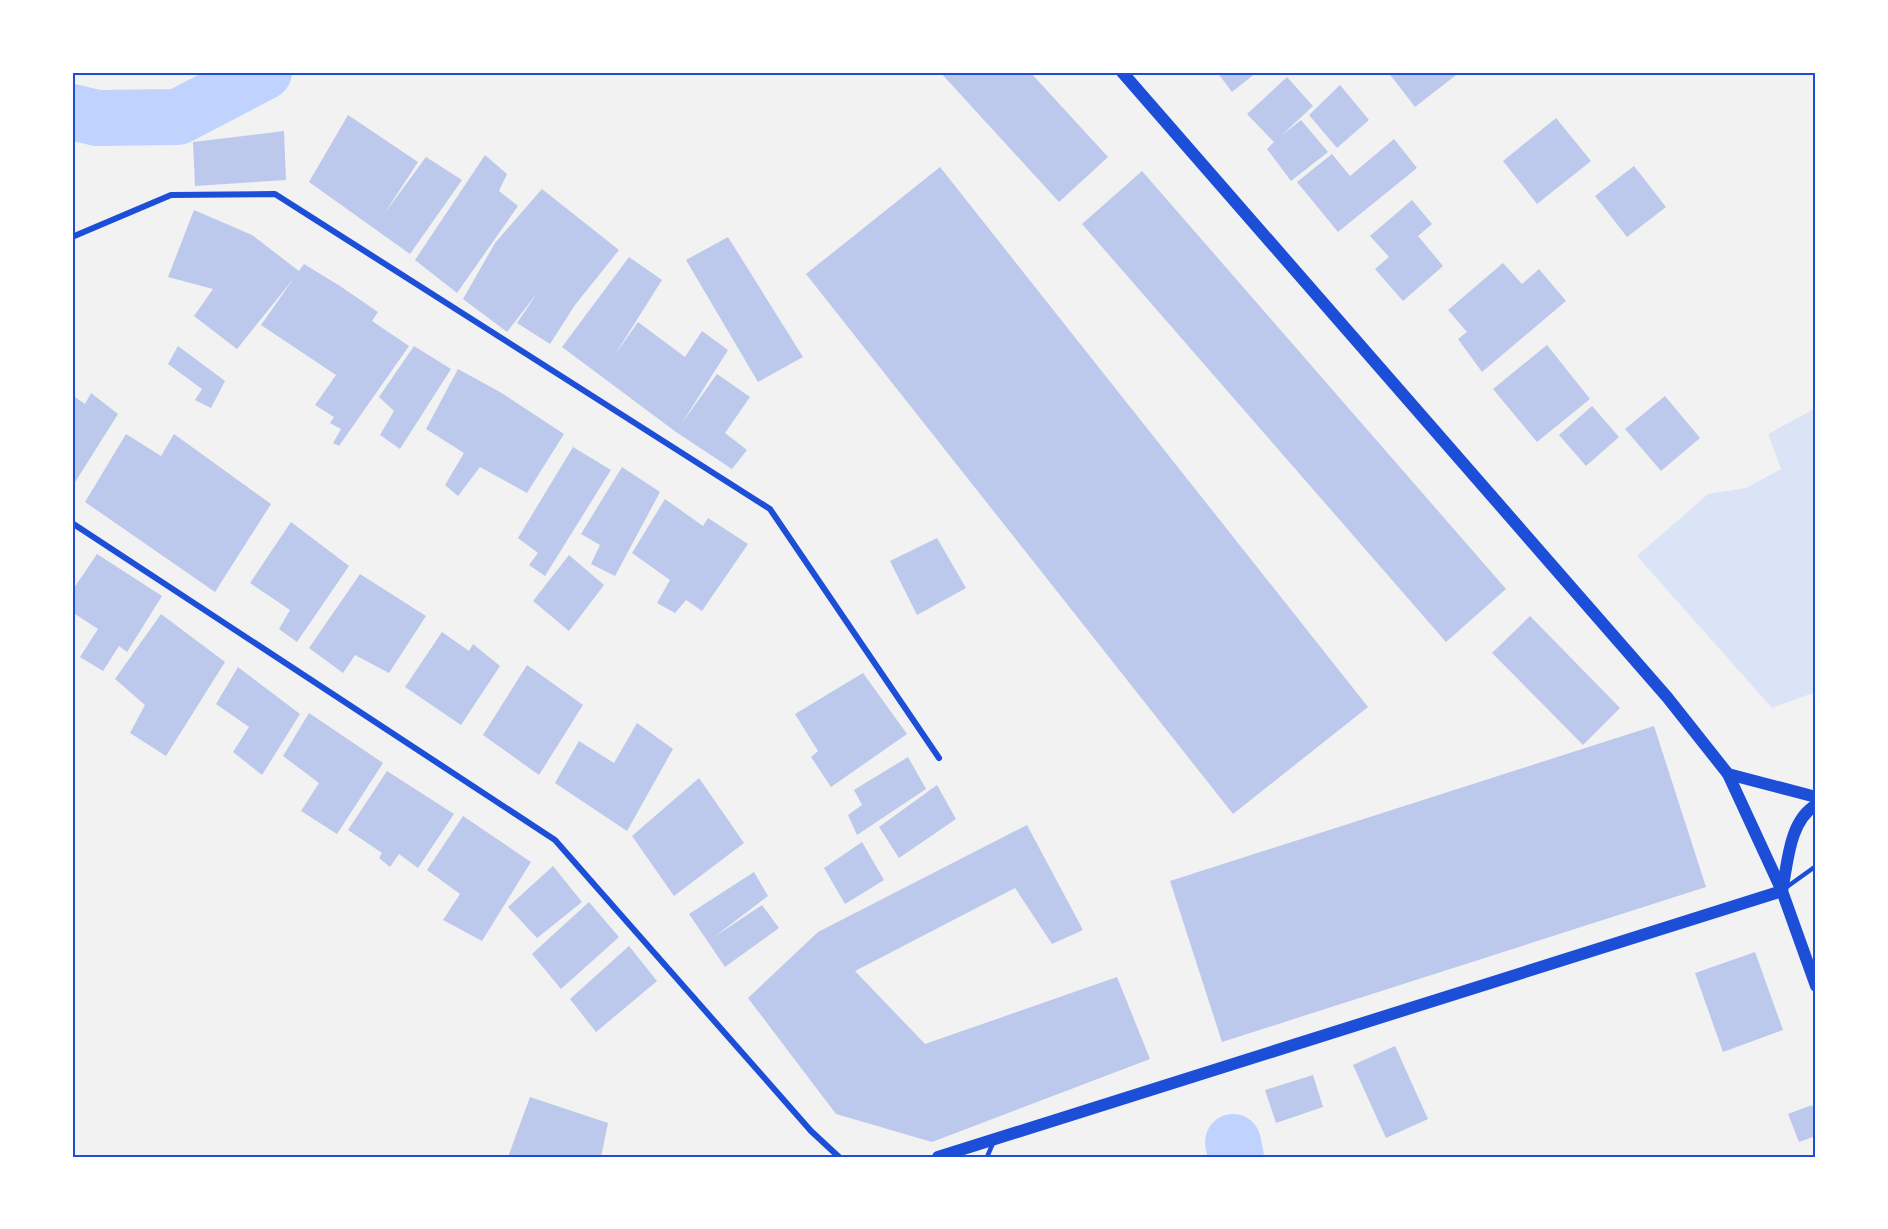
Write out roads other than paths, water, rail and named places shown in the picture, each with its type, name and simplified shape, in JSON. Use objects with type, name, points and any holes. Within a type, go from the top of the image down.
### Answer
[{"type":"main road","points":[[1122,72],[1667,697],[1728,774],[1782,891],[1816,986]]},
{"type":"main road","points":[[1728,774],[1816,797]]},
{"type":"main road","points":[[1782,891],[1797,824],[1807,810],[1816,805]]},
{"type":"main road","points":[[938,1157],[1782,891]]},
{"type":"street","points":[[72,237],[171,195],[275,194],[770,509],[939,758]]},
{"type":"street","points":[[72,523],[555,840],[811,1131],[839,1157]]},
{"type":"lane","points":[[1782,891],[1816,866]]},
{"type":"lane","points":[[987,1157],[995,1139]]},
{"type":"waterway","points":[[72,112],[97,118],[178,117],[264,72]]},
{"type":"waterway","points":[[1233,1142],[1236,1157]]}]
